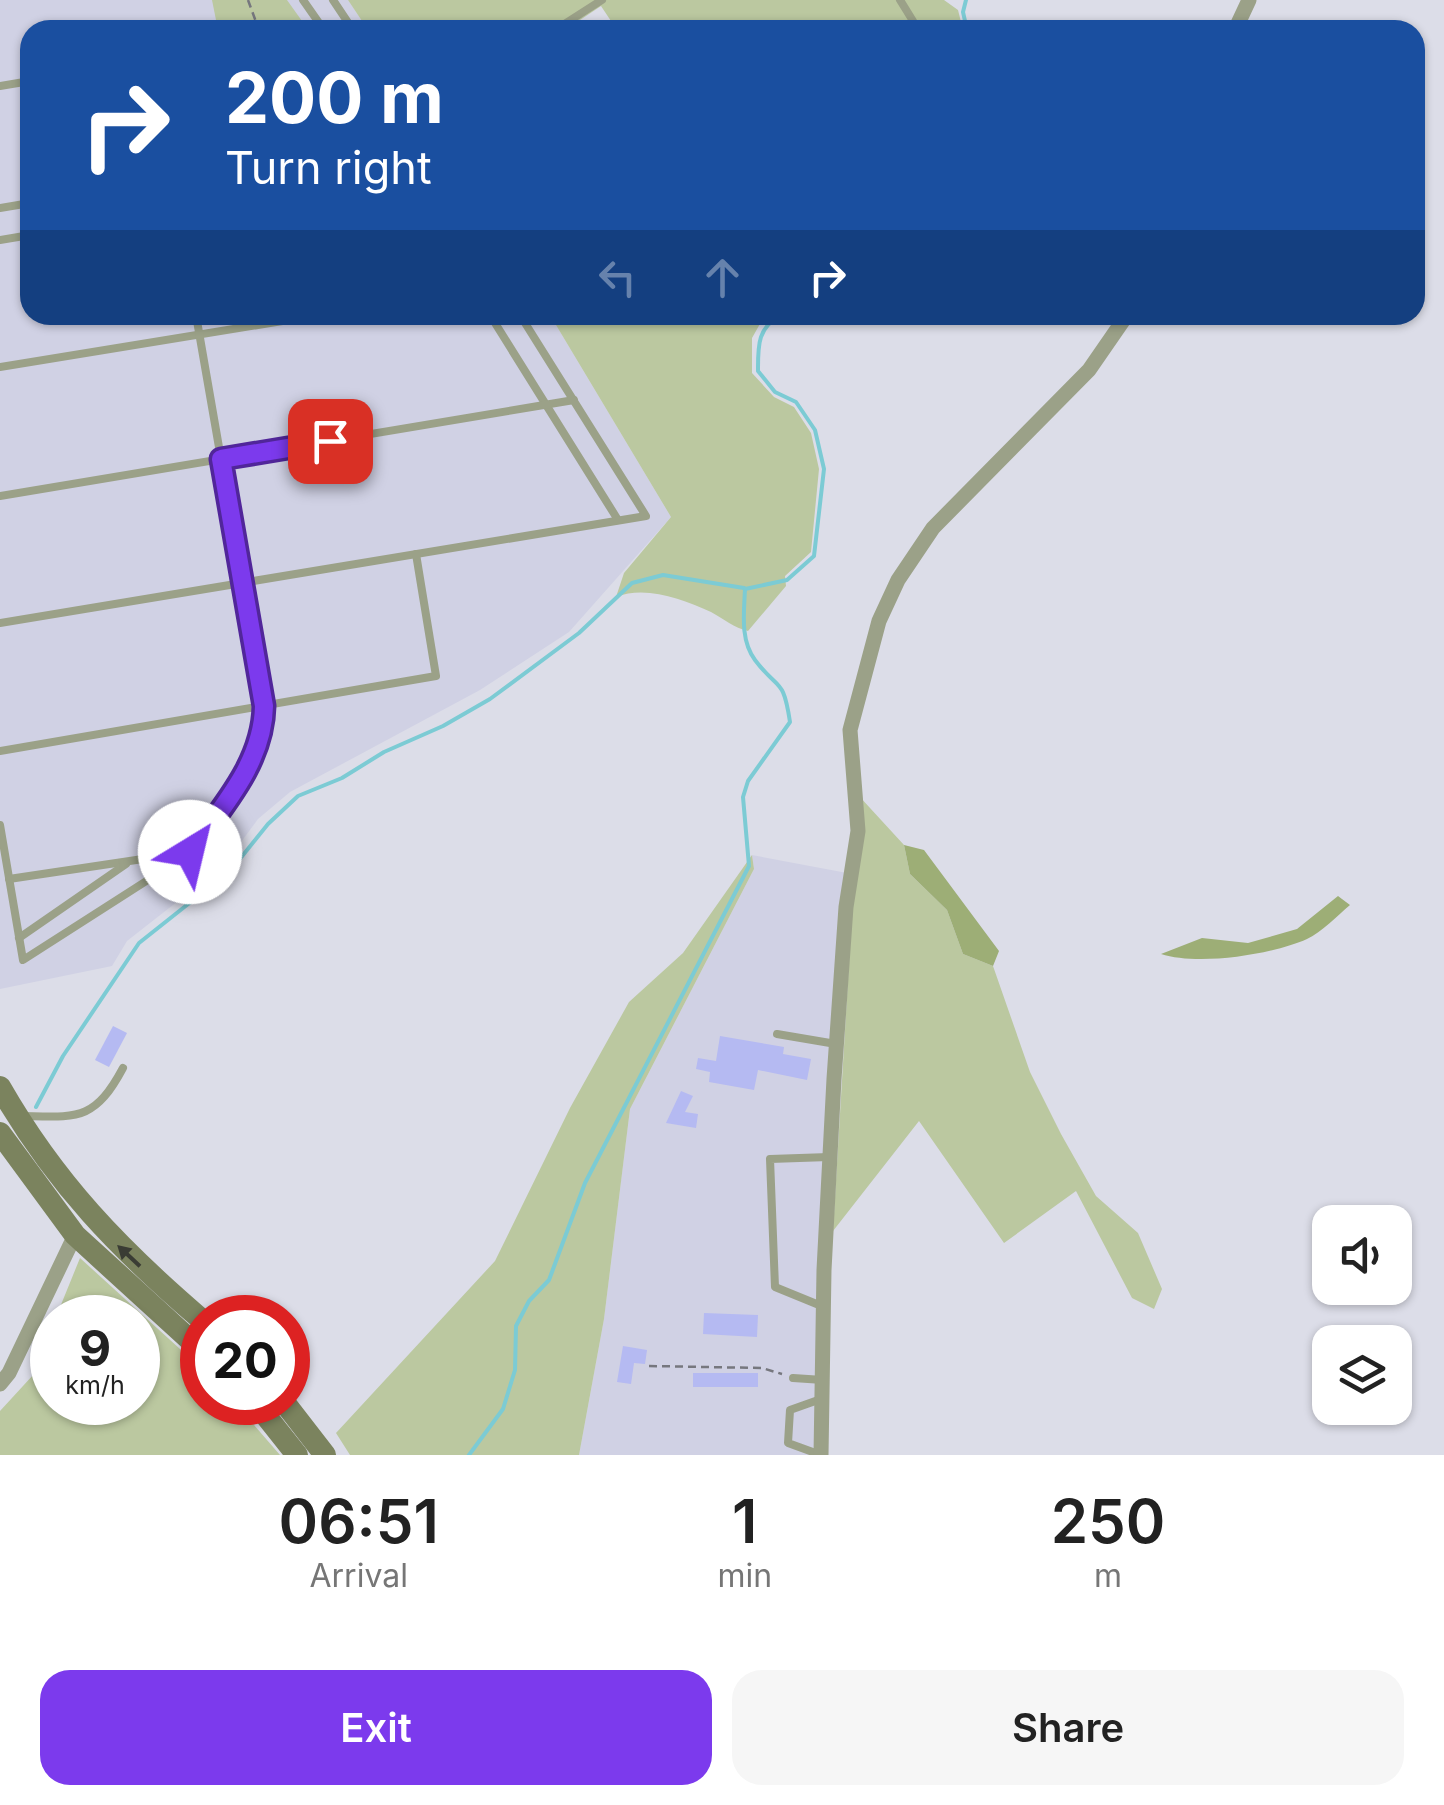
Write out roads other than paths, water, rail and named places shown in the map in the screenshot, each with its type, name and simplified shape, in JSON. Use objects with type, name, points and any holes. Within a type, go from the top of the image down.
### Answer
[{"type":"main road","points":[[0,1087],[78,1203],[114,1242],[180,1300]]},
{"type":"main road","points":[[0,1134],[75,1235],[180,1330]]},
{"type":"main road","points":[[273,1425],[297,1455]]},
{"type":"main road","points":[[302,1425],[325,1455]]},
{"type":"street","points":[[822,1455],[824,1308],[836,1044],[846,907],[858,831],[850,730],[879,622],[898,580],[933,528],[1089,370],[1119,325]]},
{"type":"street","points":[[0,1384],[9,1373],[75,1235]]},
{"type":"lane","points":[[571,20],[602,0]]},
{"type":"lane","points":[[0,825],[23,960],[190,852],[258,748],[264,730],[264,706],[198,325]]},
{"type":"lane","points":[[0,367],[256,325]]},
{"type":"lane","points":[[496,325],[618,520]]},
{"type":"lane","points":[[0,623],[646,516],[526,325]]},
{"type":"lane","points":[[0,496],[574,400]]},
{"type":"lane","points":[[0,751],[436,676],[416,554]]},
{"type":"lane","points":[[9,878],[190,852]]},
{"type":"lane","points":[[20,938],[130,861]]},
{"type":"lane","points":[[777,1034],[836,1044]]},
{"type":"lane","points":[[16,1116],[78,1118],[108,1096],[123,1068]]},
{"type":"lane","points":[[824,1308],[775,1287],[770,1159],[830,1156]]},
{"type":"lane","points":[[793,1378],[824,1380]]},
{"type":"lane","points":[[822,1455],[788,1443],[790,1410],[823,1398]]},
{"type":"waterway","points":[[965,20],[966,0]]},
{"type":"waterway","points":[[469,1455],[503,1409],[515,1370],[516,1326],[529,1301],[549,1280],[585,1183],[749,866],[743,797],[748,781],[790,722],[782,691],[750,652],[745,635],[745,589],[787,580],[814,556],[824,469],[815,430],[796,402],[775,392],[758,371],[759,345],[768,325]]},
{"type":"waterway","points":[[36,1107],[63,1056],[139,943],[231,870],[268,824],[298,796],[342,778],[384,752],[443,726],[490,699],[579,633],[632,583],[663,575],[744,588]]}]
